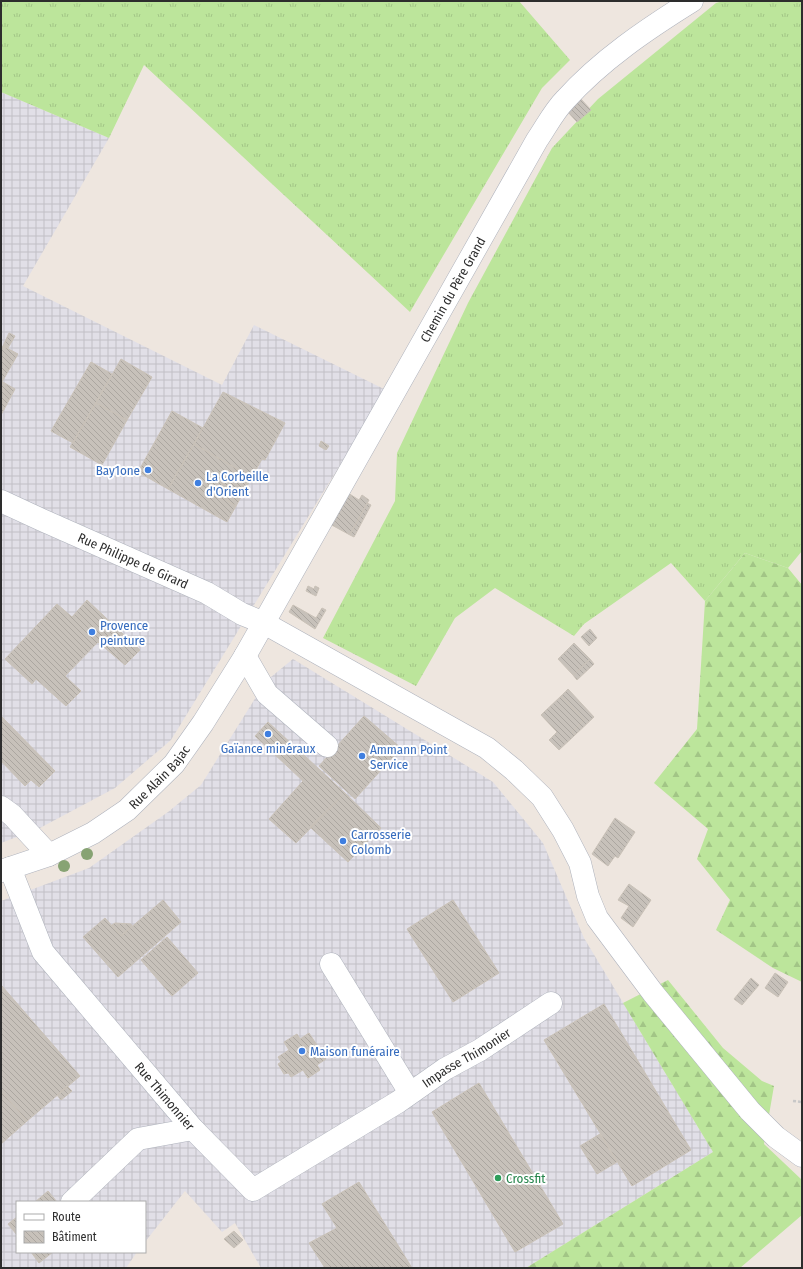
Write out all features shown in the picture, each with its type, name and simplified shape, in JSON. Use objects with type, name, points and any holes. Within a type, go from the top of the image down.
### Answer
[{"type":"street","name":"Chemin du Père Grand","points":[[264,623],[533,147],[564,100],[607,59],[692,1]]},
{"type":"street","name":"Rue Philippe de Girard","points":[[1,501],[207,593],[242,614],[264,623],[488,748],[514,770],[542,798],[563,830],[580,863],[588,896],[597,918],[648,987],[750,1111],[776,1137],[802,1156]]},
{"type":"street","name":"Rue Alain Bajac","points":[[5,869],[49,855],[93,833],[127,810],[174,764],[203,723],[264,623]]},
{"type":"street","points":[[245,656],[267,694],[327,746]]},
{"type":"street","points":[[1,807],[12,815],[49,855]]},
{"type":"street","name":"Rue Thimonnier","points":[[5,869],[43,952],[193,1129],[253,1190],[382,1112]]},
{"type":"street","points":[[331,964],[410,1093]]},
{"type":"street","name":"Impasse Thimonier","points":[[382,1112],[445,1069],[480,1050],[550,1003]]},
{"type":"street","points":[[73,1201],[138,1139],[193,1129]]},
{"type":"path","points":[[793,1101],[802,1102]]},
{"type":"shaded area","points":[[1,92],[109,138],[23,286],[222,385],[254,325],[386,390],[171,740],[115,788],[38,829],[1,843]]},
{"type":"shaded area","points":[[293,659],[493,782],[543,843],[584,938],[713,1152],[526,1268],[261,1268],[235,1223],[222,1232],[185,1191],[146,1241],[146,1201],[16,1201],[16,1253],[136,1253],[126,1268],[1,1268],[1,901],[89,868],[168,812],[201,785],[266,681]]},
{"type":"green space","points":[[1,1],[519,1],[570,60],[542,88],[410,312],[144,65],[109,138],[1,92]]},
{"type":"green space","points":[[723,1],[802,1],[802,551],[788,568],[745,553],[705,601],[671,563],[584,624],[574,636],[495,588],[455,618],[416,686],[323,638],[395,501],[397,453],[468,303],[552,148],[598,99],[716,3]]},
{"type":"green space","points":[[745,553],[788,568],[802,585],[802,982],[773,968],[716,930],[730,900],[697,859],[708,829],[654,783],[697,729],[705,601]]},
{"type":"green space","points":[[668,980],[723,1048],[762,1081],[774,1086],[764,1144],[802,1180],[802,1215],[740,1268],[526,1268],[713,1152],[623,1003]]},
{"type":"building","points":[[580,98],[591,110],[577,122],[566,110]]},
{"type":"building","points":[[9,333],[15,336],[8,348],[3,346]]},
{"type":"building","points":[[3,346],[18,354],[2,382],[1,349]]},
{"type":"building","points":[[121,359],[152,377],[127,420],[96,403]]},
{"type":"building","points":[[91,362],[112,374],[73,443],[51,431]]},
{"type":"building","points":[[1,381],[15,389],[1,415]]},
{"type":"building","points":[[223,392],[285,423],[265,460],[262,459],[236,506],[217,494],[230,473],[236,476],[239,470],[194,444]]},
{"type":"building","points":[[96,403],[127,420],[102,465],[70,447]]},
{"type":"building","points":[[172,411],[203,428],[168,489],[138,472]]},
{"type":"building","points":[[321,441],[329,446],[326,450],[319,446]]},
{"type":"building","name":"La Corbeille d'Orient","points":[[194,444],[239,470],[236,476],[230,473],[217,494],[236,506],[227,522],[168,489]]},
{"type":"building","points":[[348,493],[359,500],[362,495],[369,500],[350,535],[330,524]]},
{"type":"building","points":[[367,503],[371,505],[354,537],[350,535]]},
{"type":"building","points":[[308,586],[314,589],[315,586],[319,588],[316,596],[306,591]]},
{"type":"building","points":[[87,600],[140,650],[125,665],[98,642],[65,676],[81,691],[66,706],[36,679],[32,684],[5,659],[57,604],[72,617]]},
{"type":"building","points":[[293,605],[316,618],[322,608],[326,610],[315,629],[289,612]]},
{"type":"building","points":[[590,629],[597,638],[589,646],[581,637]]},
{"type":"building","points":[[574,643],[590,659],[573,675],[558,659]]},
{"type":"building","points":[[590,659],[594,664],[577,680],[573,675]]},
{"type":"building","points":[[568,689],[594,717],[575,735],[572,732],[584,720],[561,696]]},
{"type":"building","points":[[561,696],[584,720],[572,732],[575,735],[559,750],[549,740],[557,732],[541,715]]},
{"type":"building","points":[[1,716],[55,771],[39,787],[31,780],[25,786],[1,761]]},
{"type":"building","points":[[364,716],[401,748],[355,799],[319,766]]},
{"type":"building","points":[[268,722],[345,793],[296,843],[269,819],[303,781],[255,736]]},
{"type":"building","points":[[345,793],[381,828],[348,862],[310,827]]},
{"type":"building","points":[[615,818],[635,832],[618,858],[615,856],[608,866],[592,854]]},
{"type":"building","points":[[629,884],[651,900],[633,927],[621,918],[629,906],[618,900]]},
{"type":"building","points":[[163,900],[181,922],[118,977],[83,937],[105,918],[121,936]]},
{"type":"building","points":[[453,900],[499,973],[453,1002],[407,929]]},
{"type":"building","points":[[115,923],[131,924],[132,926],[121,936],[112,925]]},
{"type":"building","points":[[167,937],[198,973],[172,996],[141,960]]},
{"type":"building","points":[[775,973],[788,982],[778,997],[765,988]]},
{"type":"building","points":[[751,978],[759,985],[742,1005],[734,999]]},
{"type":"building","points":[[2,986],[80,1076],[27,1121],[1,1091]]},
{"type":"building","points":[[604,1004],[691,1150],[632,1186],[544,1040]]},
{"type":"building","points":[[309,1033],[326,1059],[317,1065],[320,1070],[308,1078],[303,1070],[291,1077],[278,1057],[289,1050],[284,1042],[297,1034],[300,1039]]},
{"type":"building","points":[[281,1062],[288,1073],[284,1074],[278,1064]]},
{"type":"building","points":[[479,1083],[563,1224],[515,1252],[432,1112]]},
{"type":"building","points":[[67,1086],[72,1091],[61,1100],[57,1095]]},
{"type":"building","points":[[1,1091],[27,1121],[1,1144]]},
{"type":"building","points":[[600,1134],[617,1162],[597,1174],[580,1146]]},
{"type":"building","points":[[359,1182],[412,1268],[325,1268],[309,1243],[337,1228],[322,1204]]},
{"type":"building","points":[[48,1191],[56,1201],[36,1201]]},
{"type":"building","points":[[16,1218],[16,1234],[8,1224]]},
{"type":"building","points":[[234,1231],[243,1240],[234,1248],[224,1239]]},
{"type":"building","points":[[32,1253],[52,1253],[39,1263]]},
{"type":"place","name":"Bay1one","points":[[148,470]]},
{"type":"place","name":"La Corbeille d'Orient","points":[[198,483]]},
{"type":"place","name":"Provence peinture","points":[[92,632]]},
{"type":"place","name":"Gaïance minéraux","points":[[268,734]]},
{"type":"place","name":"Ammann Point Service","points":[[362,756]]},
{"type":"place","name":"Carrosserie Colomb","points":[[343,841]]},
{"type":"place","name":"Maison funéraire","points":[[302,1051]]},
{"type":"place","name":"Crossfit","points":[[498,1178]]}]
